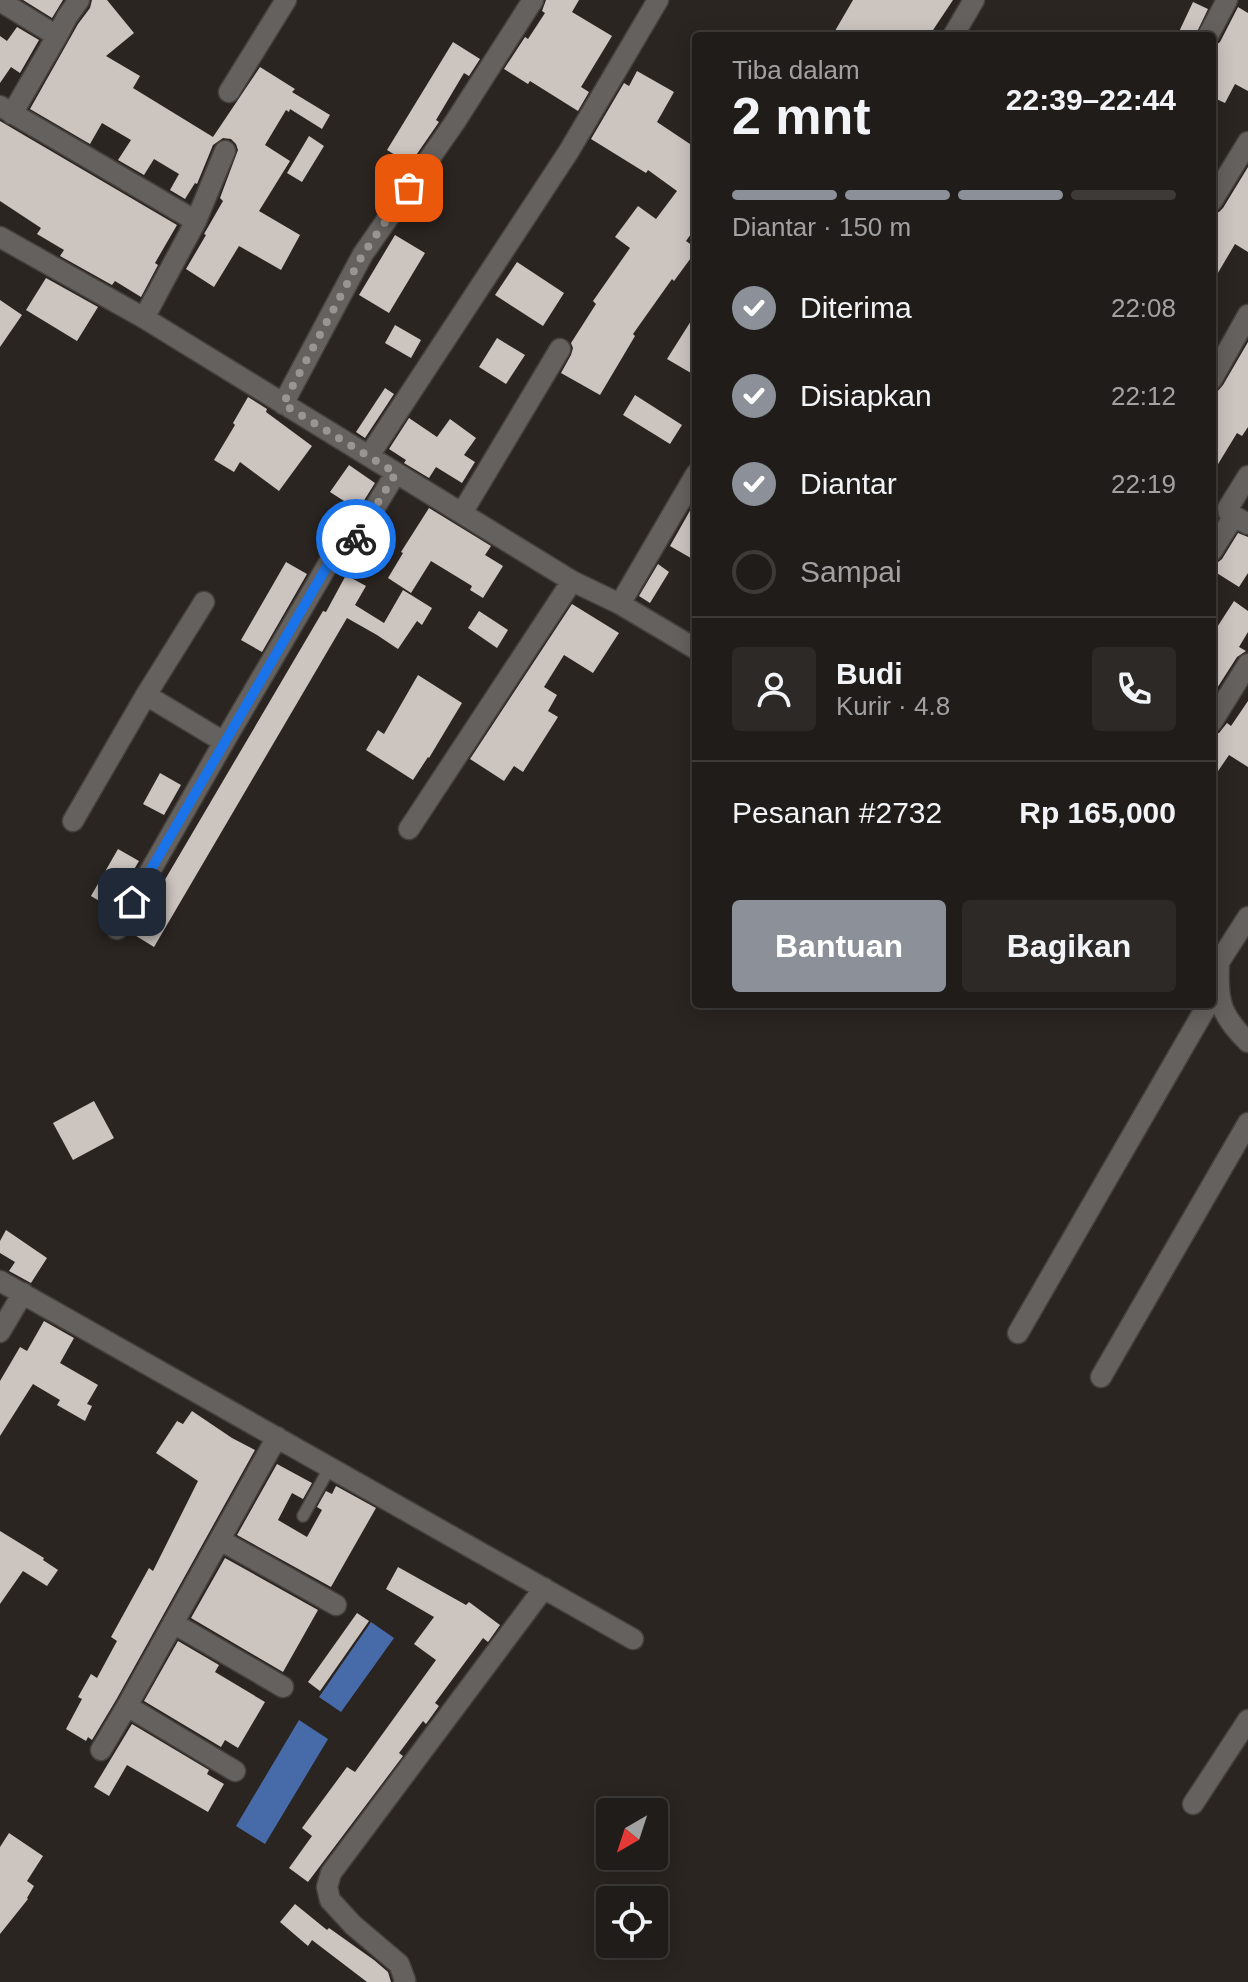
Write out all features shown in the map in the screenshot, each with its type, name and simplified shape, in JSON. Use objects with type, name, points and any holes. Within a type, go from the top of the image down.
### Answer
[{"type":"street","points":[[79,0],[6,110],[196,221]]},
{"type":"street","points":[[229,92],[286,0]]},
{"type":"street","points":[[283,404],[363,254],[455,122],[533,0]]},
{"type":"street","points":[[369,456],[569,151],[658,0]]},
{"type":"street","points":[[955,32],[974,0]]},
{"type":"street","points":[[1210,32],[1227,0]]},
{"type":"street","points":[[0,1],[57,36]]},
{"type":"street","points":[[1216,194],[1248,142]]},
{"type":"street","points":[[144,318],[196,221],[225,151]]},
{"type":"street","points":[[0,237],[144,318],[572,581],[620,604],[692,647]]},
{"type":"street","points":[[1216,372],[1248,315]]},
{"type":"street","points":[[462,513],[560,349]]},
{"type":"street","points":[[117,929],[337,549],[347,553],[396,473]]},
{"type":"street","points":[[1216,547],[1241,520],[1229,513],[1228,508],[1248,476]]},
{"type":"street","points":[[620,604],[692,481]]},
{"type":"street","points":[[409,829],[572,581]]},
{"type":"street","points":[[73,821],[204,602]]},
{"type":"street","points":[[1216,716],[1248,664]]},
{"type":"street","points":[[146,695],[224,742]]},
{"type":"street","points":[[1216,958],[1248,917]]},
{"type":"street","points":[[1216,1001],[1227,1020],[1248,1042]]},
{"type":"street","points":[[1018,1333],[1206,1008]]},
{"type":"street","points":[[1101,1377],[1248,1123]]},
{"type":"street","points":[[0,1281],[633,1639]]},
{"type":"street","points":[[0,1332],[23,1293]]},
{"type":"street","points":[[101,1750],[277,1437]]},
{"type":"street","points":[[220,1540],[336,1605]]},
{"type":"street","points":[[404,1982],[399,1964],[353,1925],[330,1900],[327,1887],[331,1873],[544,1588]]},
{"type":"street","points":[[173,1623],[283,1687]]},
{"type":"street","points":[[127,1706],[235,1771]]},
{"type":"street","points":[[1193,1804],[1248,1720]]},
{"type":"lane","points":[[303,1516],[330,1467]]},
{"type":"water","points":[[371,1622],[394,1638],[341,1712],[319,1697]]},
{"type":"water","points":[[299,1720],[328,1739],[265,1844],[236,1826]]},
{"type":"building","points":[[23,0],[63,0],[52,18]]},
{"type":"building","points":[[92,0],[107,0],[134,33],[106,56],[140,76],[133,88],[213,137],[260,67],[295,89],[292,92],[330,115],[322,129],[290,109],[289,112],[286,110],[265,145],[290,161],[259,211],[300,235],[281,270],[239,246],[214,287],[186,269],[223,201],[220,198],[238,150],[231,139],[223,138],[213,145],[197,184],[185,199],[170,190],[179,174],[154,159],[144,175],[118,160],[131,140],[102,123],[90,144],[30,109]]},
{"type":"building","points":[[546,0],[579,0],[572,12],[612,36],[581,87],[589,92],[578,111],[504,69],[545,13],[542,11]]},
{"type":"building","points":[[853,0],[953,0],[932,32],[834,32]]},
{"type":"building","points":[[1193,2],[1208,9],[1197,32],[1179,32]]},
{"type":"building","points":[[1238,7],[1248,13],[1248,91],[1235,84],[1225,103],[1216,99],[1216,45]]},
{"type":"building","points":[[17,27],[39,40],[20,73],[11,67],[0,83],[0,36],[7,41]]},
{"type":"building","points":[[453,42],[480,59],[469,76],[464,73],[436,120],[439,122],[410,164],[387,150]]},
{"type":"building","points":[[637,71],[674,92],[657,122],[692,145],[692,233],[686,241],[692,245],[692,256],[633,334],[635,336],[600,395],[561,373],[571,355],[571,343],[596,304],[593,301],[630,248],[615,237],[638,206],[656,219],[677,191],[648,170],[646,173],[591,139],[624,83],[629,86]]},
{"type":"building","points":[[0,121],[177,225],[155,263],[158,265],[141,297],[115,281],[112,285],[60,256],[64,250],[37,234],[41,228],[0,201]]},
{"type":"building","points":[[309,136],[324,146],[302,182],[287,173]]},
{"type":"building","points":[[1248,167],[1248,252],[1235,244],[1216,276],[1216,213],[1223,208]]},
{"type":"building","points":[[395,235],[425,253],[389,313],[359,295]]},
{"type":"building","points":[[517,262],[564,293],[543,326],[495,295]]},
{"type":"building","points":[[46,278],[98,307],[77,341],[26,310]]},
{"type":"building","points":[[0,300],[22,315],[0,347]]},
{"type":"building","points":[[692,319],[692,374],[667,359]]},
{"type":"building","points":[[395,325],[421,340],[411,358],[385,343]]},
{"type":"building","points":[[497,338],[525,355],[506,384],[479,367]]},
{"type":"building","points":[[1248,342],[1248,427],[1242,436],[1237,433],[1216,467],[1216,392]]},
{"type":"building","points":[[385,388],[394,394],[365,438],[356,432]]},
{"type":"building","points":[[635,395],[682,425],[670,444],[623,415]]},
{"type":"building","points":[[248,397],[312,446],[279,491],[240,462],[234,472],[214,460]]},
{"type":"building","points":[[409,418],[437,437],[450,419],[476,438],[464,455],[475,462],[462,483],[436,467],[429,478],[404,463],[406,460],[389,449]]},
{"type":"building","points":[[349,465],[375,483],[358,510],[330,492]]},
{"type":"building","points":[[692,507],[692,559],[670,546]]},
{"type":"building","points":[[429,508],[491,546],[485,555],[503,566],[483,598],[470,590],[472,586],[431,561],[411,593],[388,578]]},
{"type":"building","points":[[1238,533],[1248,537],[1248,573],[1239,587],[1216,573],[1216,563]]},
{"type":"building","points":[[286,562],[307,574],[262,652],[241,640]]},
{"type":"building","points":[[658,564],[669,572],[650,603],[639,596]]},
{"type":"building","points":[[346,575],[366,586],[355,605],[384,623],[403,590],[432,608],[422,625],[417,621],[398,649],[347,618],[154,947],[133,934]]},
{"type":"building","points":[[1234,601],[1248,611],[1248,632],[1239,647],[1246,651],[1237,657],[1216,690],[1216,629]]},
{"type":"building","points":[[572,604],[619,633],[593,673],[564,655],[544,687],[557,695],[548,711],[558,717],[523,772],[514,766],[504,781],[470,759]]},
{"type":"building","points":[[479,611],[508,630],[497,648],[468,628]]},
{"type":"building","points":[[418,675],[462,703],[413,780],[366,750],[378,730],[384,734]]},
{"type":"building","points":[[1248,701],[1248,767],[1229,755],[1216,774],[1216,734],[1227,723],[1231,726]]},
{"type":"building","points":[[160,773],[181,785],[164,815],[143,804]]},
{"type":"building","points":[[118,849],[139,861],[111,908],[91,896]]},
{"type":"building","points":[[94,1101],[114,1138],[73,1160],[53,1123]]},
{"type":"building","points":[[6,1230],[47,1258],[31,1283],[9,1271],[15,1262],[0,1253],[0,1241]]},
{"type":"building","points":[[44,1321],[74,1338],[60,1363],[98,1385],[87,1404],[92,1406],[85,1421],[57,1405],[60,1400],[33,1384],[0,1436],[0,1381],[20,1347],[27,1351]]},
{"type":"building","points":[[192,1411],[255,1450],[116,1700],[92,1740],[88,1737],[86,1741],[66,1729],[82,1699],[78,1697],[91,1674],[97,1678],[117,1641],[111,1637],[149,1568],[153,1571],[198,1481],[156,1453],[177,1421],[183,1424]]},
{"type":"building","points":[[277,1464],[312,1483],[303,1499],[292,1493],[278,1520],[307,1537],[322,1510],[317,1507],[326,1491],[332,1494],[336,1486],[376,1508],[331,1587],[237,1535]]},
{"type":"building","points":[[0,1531],[58,1570],[47,1586],[23,1571],[0,1604]]},
{"type":"building","points":[[225,1558],[318,1610],[283,1672],[191,1618]]},
{"type":"building","points":[[398,1567],[466,1605],[469,1602],[500,1625],[488,1642],[483,1638],[435,1703],[439,1706],[426,1724],[423,1721],[399,1753],[403,1756],[308,1882],[289,1868],[312,1836],[302,1828],[347,1767],[355,1772],[436,1660],[414,1644],[434,1617],[386,1589]]},
{"type":"building","points":[[357,1613],[369,1621],[320,1691],[308,1682]]},
{"type":"building","points":[[178,1641],[219,1665],[215,1672],[265,1702],[238,1748],[225,1740],[221,1747],[144,1701]]},
{"type":"building","points":[[132,1724],[209,1770],[207,1774],[224,1784],[208,1812],[127,1765],[109,1796],[94,1787]]},
{"type":"building","points":[[9,1833],[43,1856],[27,1881],[34,1886],[28,1899],[0,1934],[0,1847]]},
{"type":"building","points":[[295,1904],[327,1930],[329,1928],[374,1960],[388,1972],[391,1982],[367,1982],[312,1940],[308,1946],[280,1922]]},
{"type":"way so far","points":[[356,539],[396,473],[283,404],[363,254],[409,188]]},
{"type":"route","points":[[132,902],[337,549],[347,553],[356,539]]}]
